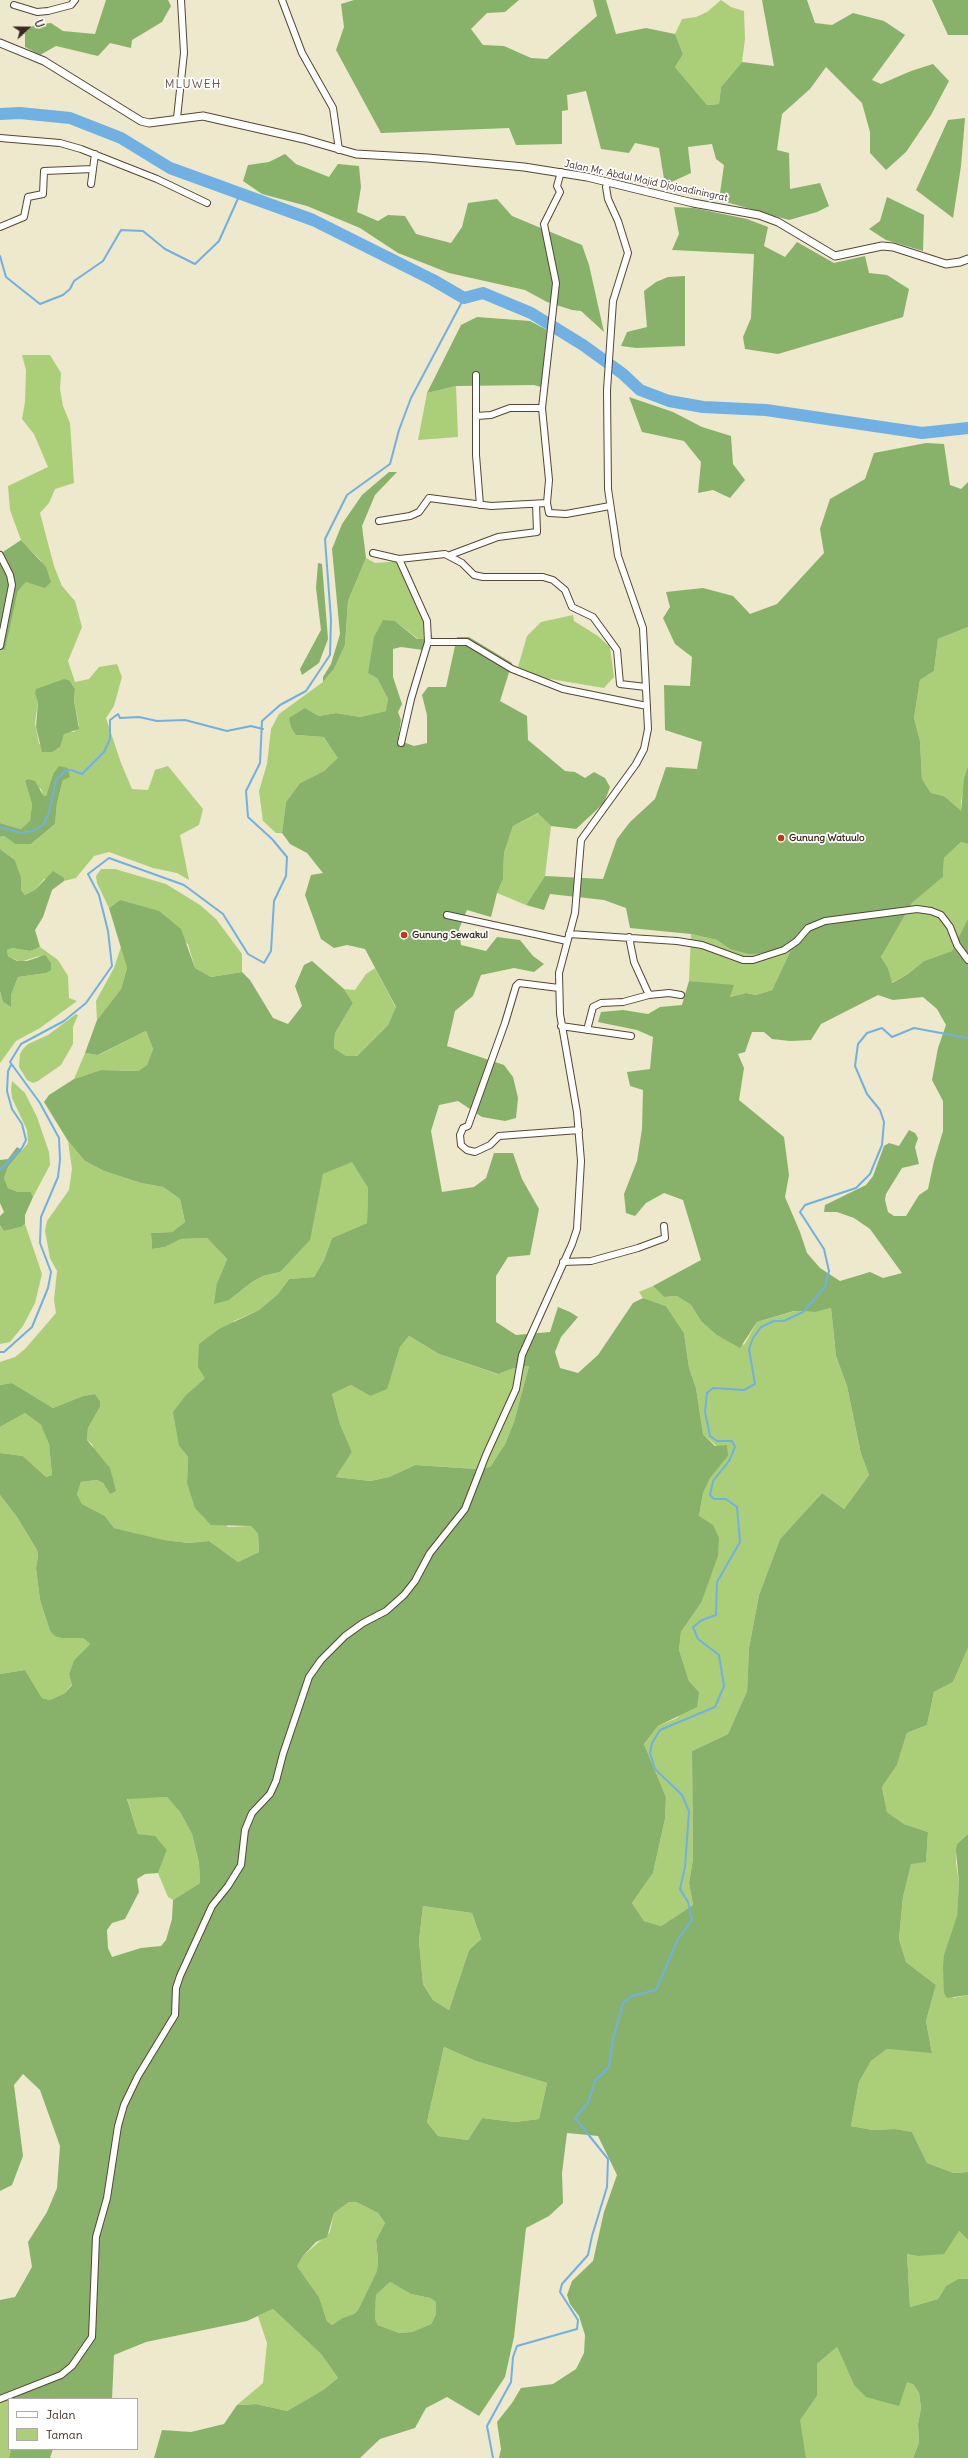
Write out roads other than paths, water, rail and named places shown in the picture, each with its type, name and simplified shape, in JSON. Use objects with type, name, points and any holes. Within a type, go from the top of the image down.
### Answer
[{"type":"street","points":[[14,5],[37,12],[48,11],[71,5],[75,0]]},
{"type":"street","points":[[177,118],[184,53],[181,0]]},
{"type":"street","points":[[282,0],[302,53],[333,108],[339,150]]},
{"type":"street","name":"Jalan Mr. Abdul Majid Djojoadiningrat","points":[[0,43],[44,61],[136,119],[149,123],[177,118],[207,117],[339,150],[361,154],[428,158],[561,172],[694,203],[759,215],[778,222],[835,256],[882,246],[893,247],[946,264],[968,259]]},
{"type":"street","points":[[0,138],[60,143],[94,154],[157,179],[207,203]]},
{"type":"street","points":[[91,184],[94,154]]},
{"type":"street","points":[[0,227],[24,217],[28,197],[43,194],[44,170],[93,169]]},
{"type":"street","points":[[561,172],[557,186],[560,192],[544,224],[556,283],[551,339],[542,408],[549,480],[547,503],[549,513],[566,514],[610,506]]},
{"type":"street","points":[[0,2399],[61,2375],[72,2366],[92,2337],[96,2237],[107,2198],[118,2126],[124,2105],[138,2076],[175,2015],[176,1988],[180,1976],[212,1906],[228,1886],[240,1865],[244,1830],[252,1813],[270,1794],[276,1781],[283,1754],[309,1677],[321,1660],[345,1636],[363,1623],[386,1610],[404,1595],[415,1581],[430,1553],[465,1509],[486,1455],[516,1389],[522,1355],[572,1244],[580,1212],[581,1161],[579,1130],[561,1026],[559,972],[575,908],[580,840],[586,829],[622,784],[644,749],[648,729],[642,624],[618,556],[608,489],[607,390],[614,296],[628,258],[628,249],[608,199],[606,187],[608,182]]},
{"type":"street","points":[[476,375],[476,454],[480,505]]},
{"type":"street","points":[[476,416],[491,415],[510,408],[542,408]]},
{"type":"street","points":[[379,521],[410,516],[419,512],[429,498],[480,505],[547,503]]},
{"type":"street","points":[[373,553],[399,558],[437,554],[450,555],[498,537],[537,532],[536,504]]},
{"type":"street","points":[[0,555],[10,575],[12,585],[0,646]]},
{"type":"street","points":[[450,555],[474,575],[483,577],[543,577],[558,583],[565,590],[572,607],[593,617],[616,650],[620,684],[646,687]]},
{"type":"street","points":[[399,558],[425,615],[428,642],[411,698],[401,743]]},
{"type":"street","points":[[428,642],[467,642],[516,671],[563,689],[647,706]]},
{"type":"street","points":[[569,934],[629,936],[702,945],[743,960],[753,960],[784,950],[797,941],[808,928],[825,921],[917,909],[931,911],[941,915],[950,927],[957,945],[968,960]]},
{"type":"street","points":[[447,915],[567,941]]},
{"type":"street","points":[[629,936],[634,962],[649,996]]},
{"type":"street","points":[[559,988],[519,982],[516,986],[505,1023],[468,1126],[463,1128],[460,1135],[461,1146],[467,1150],[475,1152],[490,1145],[499,1136],[579,1130]]},
{"type":"street","points":[[587,1030],[593,1007],[601,1003],[623,1002],[669,992],[681,995]]},
{"type":"street","points":[[561,1026],[631,1036]]},
{"type":"street","points":[[563,1262],[591,1261],[638,1248],[665,1238],[664,1226]]},
{"type":"waterway","points":[[0,114],[20,113],[70,118],[121,138],[170,168],[313,220],[433,280],[464,298],[483,293],[531,313],[583,345],[623,374],[640,390],[669,401],[703,407],[766,410],[922,433],[968,428]]},
{"type":"waterway","points":[[0,256],[6,277],[40,304],[63,295],[70,289],[74,281],[103,261],[121,230],[143,231],[165,249],[195,264],[219,241],[240,194]]},
{"type":"waterway","points":[[0,1352],[4,1352],[32,1327],[48,1288],[51,1272],[40,1243],[41,1217],[58,1177],[60,1160],[59,1138],[40,1103],[10,1062],[21,1044],[64,1021],[86,1003],[112,966],[108,931],[99,895],[88,874],[109,858],[184,885],[223,914],[248,954],[264,963],[271,951],[274,901],[286,876],[287,857],[272,839],[248,817],[246,791],[260,763],[262,721],[280,705],[306,691],[330,655],[331,620],[325,539],[347,495],[390,464],[399,430],[411,398],[464,298]]},
{"type":"waterway","points":[[0,827],[21,833],[33,831],[43,825],[49,813],[56,780],[65,771],[71,770],[82,774],[104,752],[110,739],[110,720],[118,714],[120,718],[139,717],[157,721],[185,720],[227,731],[251,726],[263,729]]},
{"type":"waterway","points":[[493,2458],[487,2426],[511,2382],[513,2357],[517,2346],[577,2329],[578,2320],[560,2292],[562,2284],[588,2255],[592,2236],[607,2187],[608,2159],[575,2118],[588,2103],[595,2081],[609,2067],[613,2039],[623,2003],[632,1996],[656,1990],[678,1939],[692,1920],[688,1902],[680,1889],[685,1867],[689,1811],[682,1795],[655,1769],[650,1753],[652,1743],[660,1730],[715,1707],[724,1686],[719,1655],[698,1639],[693,1627],[702,1620],[716,1615],[717,1582],[740,1542],[737,1507],[726,1499],[714,1499],[710,1495],[713,1481],[729,1461],[735,1447],[732,1441],[717,1441],[710,1436],[705,1412],[707,1393],[713,1388],[744,1390],[755,1384],[749,1349],[753,1338],[761,1327],[774,1321],[784,1321],[803,1312],[825,1287],[829,1271],[824,1249],[800,1212],[805,1205],[856,1188],[870,1174],[882,1145],[884,1122],[880,1110],[867,1094],[855,1066],[858,1044],[867,1033],[882,1028],[892,1037],[914,1028],[968,1038]]},
{"type":"waterway","points":[[0,1170],[22,1148],[26,1140],[22,1124],[12,1109],[7,1091],[8,1071],[11,1065]]},
{"type":"place","name":"Gunung Watuulo","points":[[781,838]]},
{"type":"place","name":"Gunung Sewakul","points":[[404,935]]},
{"type":"district","name":"MLUWEH","points":[[193,85]]}]
